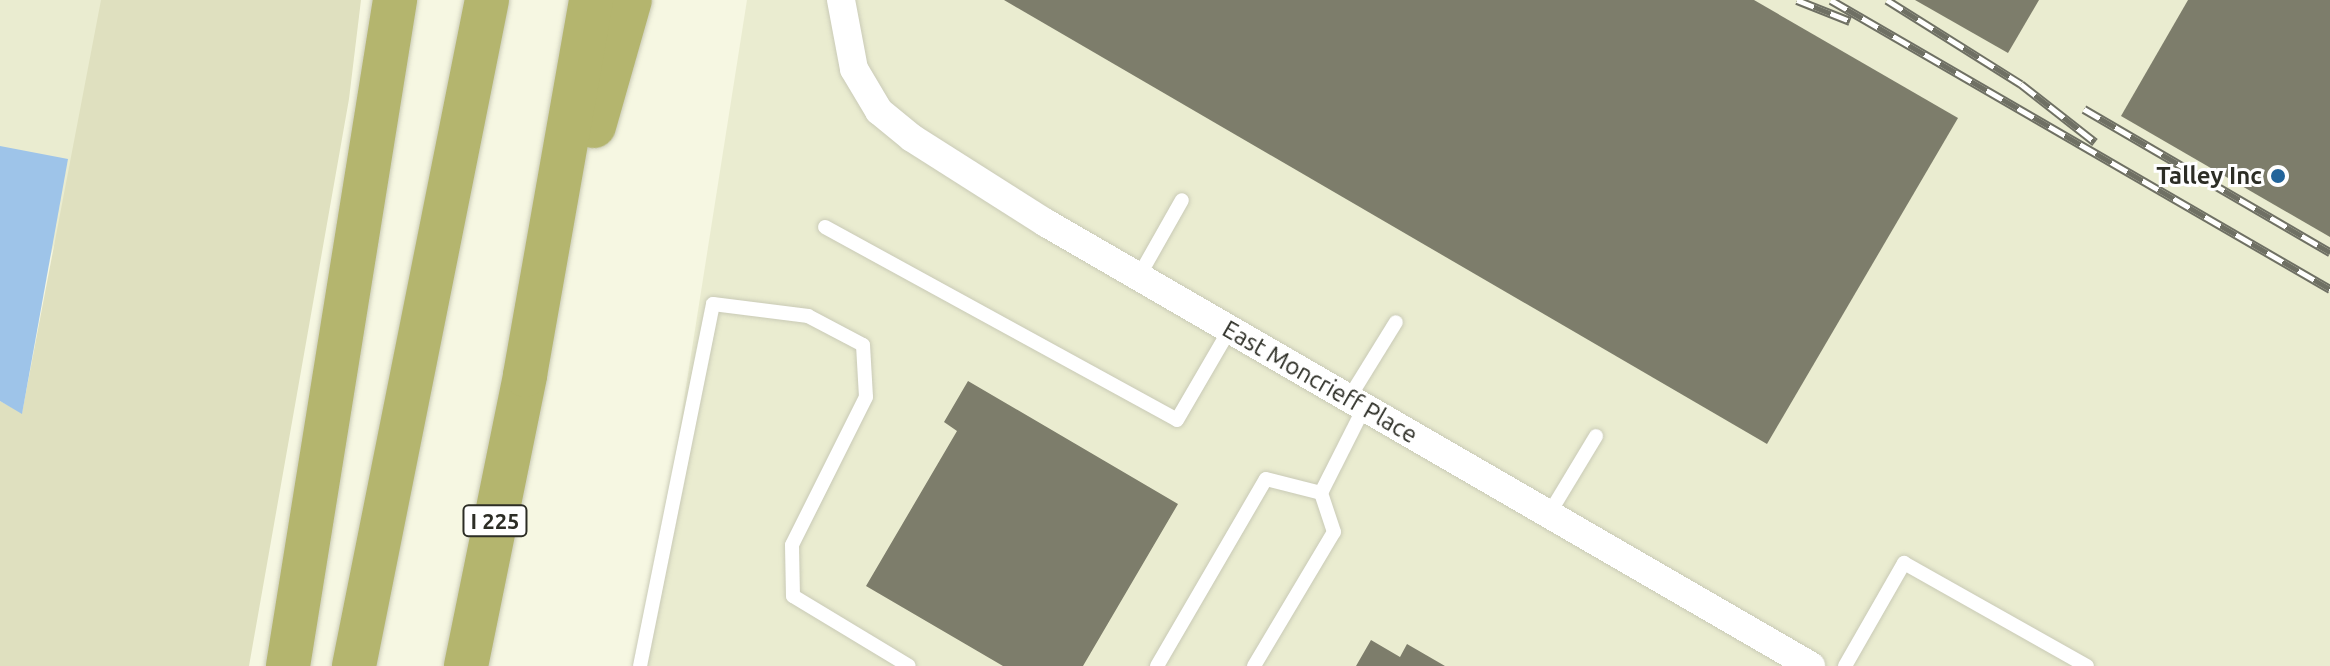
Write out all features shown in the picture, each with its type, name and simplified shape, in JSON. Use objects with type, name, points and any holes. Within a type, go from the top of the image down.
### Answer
[{"type":"highway","points":[[288,666],[395,0]]},
{"type":"highway","points":[[354,666],[487,0]]},
{"type":"highway","points":[[525,375],[591,0]]},
{"type":"highway","points":[[525,375],[630,0]]},
{"type":"highway","name":"I 225","points":[[466,666],[525,375]]},
{"type":"street","name":"East Moncrieff Place","points":[[841,0],[854,69],[879,111],[912,138],[1139,276],[1811,666]]},
{"type":"lane","points":[[1139,276],[1182,200]]},
{"type":"lane","points":[[825,227],[1177,420],[1230,329]]},
{"type":"lane","points":[[640,666],[713,304],[808,316],[863,345],[866,397],[792,545],[793,596],[909,666]]},
{"type":"lane","points":[[1254,666],[1334,532],[1321,493],[1357,403],[1396,322]]},
{"type":"lane","points":[[1549,514],[1596,436]]},
{"type":"lane","points":[[1157,666],[1266,479],[1321,493]]},
{"type":"lane","points":[[1845,666],[1904,563],[2087,666]]},
{"type":"shaded area","points":[[0,0],[139,0],[0,401]]},
{"type":"shaded area","points":[[101,0],[361,0],[349,99],[249,666],[0,666],[0,401],[22,413]]},
{"type":"shaded area","points":[[747,0],[2330,0],[2330,666],[642,666]]},
{"type":"water","points":[[0,146],[68,159],[22,414],[0,401]]},
{"type":"building","points":[[1004,0],[1754,0],[1958,118],[1767,444]]},
{"type":"building","points":[[1915,0],[2039,0],[2008,53]]},
{"type":"building","name":"Talley Inc","points":[[2188,0],[2330,0],[2330,237],[2121,116]]},
{"type":"building","points":[[968,381],[1178,504],[1083,666],[1003,666],[866,586],[957,431],[944,422]]},
{"type":"building","points":[[1371,640],[1400,657],[1407,644],[1445,666],[1356,666]]},
{"type":"railway","points":[[1797,0],[1850,21]]},
{"type":"railway","points":[[1831,0],[2330,289]]},
{"type":"railway","points":[[1887,0],[2021,84],[2095,142]]},
{"type":"railway","points":[[2084,109],[2330,252]]},
{"type":"place","name":"Talley Inc","points":[[2278,176]]}]
